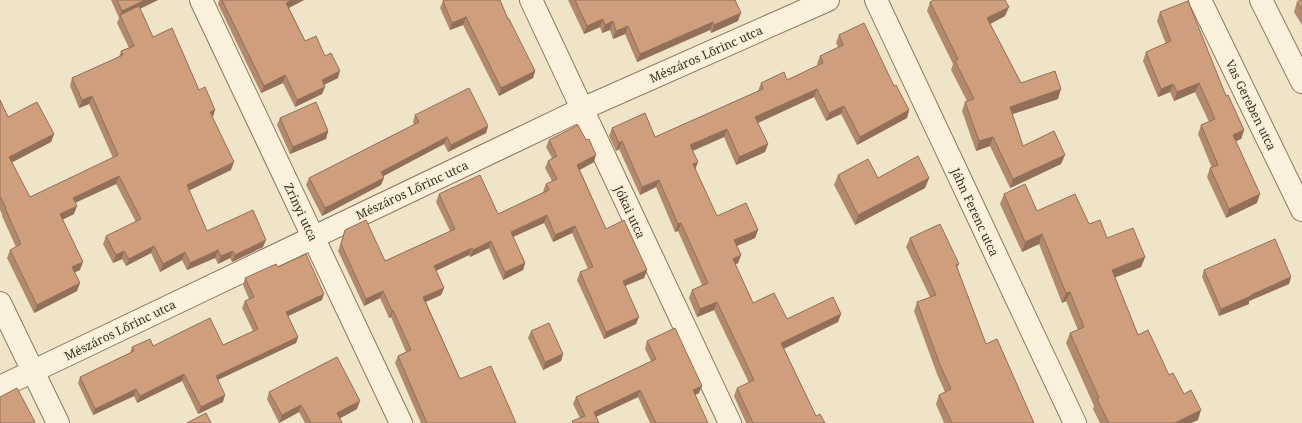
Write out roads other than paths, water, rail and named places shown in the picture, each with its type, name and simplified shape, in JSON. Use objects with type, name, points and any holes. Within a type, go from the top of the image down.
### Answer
[{"type":"street","name":"Zrínyi utca","points":[[201,0],[401,423]]},
{"type":"street","name":"Jókai utca","points":[[531,0],[730,423]]},
{"type":"street","name":"Mészáros Lőrinc utca","points":[[0,387],[582,109],[828,0]]},
{"type":"street","name":"Jáhn Ferenc utca","points":[[876,0],[1074,423]]},
{"type":"street","name":"Vas Gereben utca","points":[[1200,0],[1302,210]]},
{"type":"street","points":[[1261,0],[1302,82]]},
{"type":"street","points":[[0,303],[58,423]]}]
